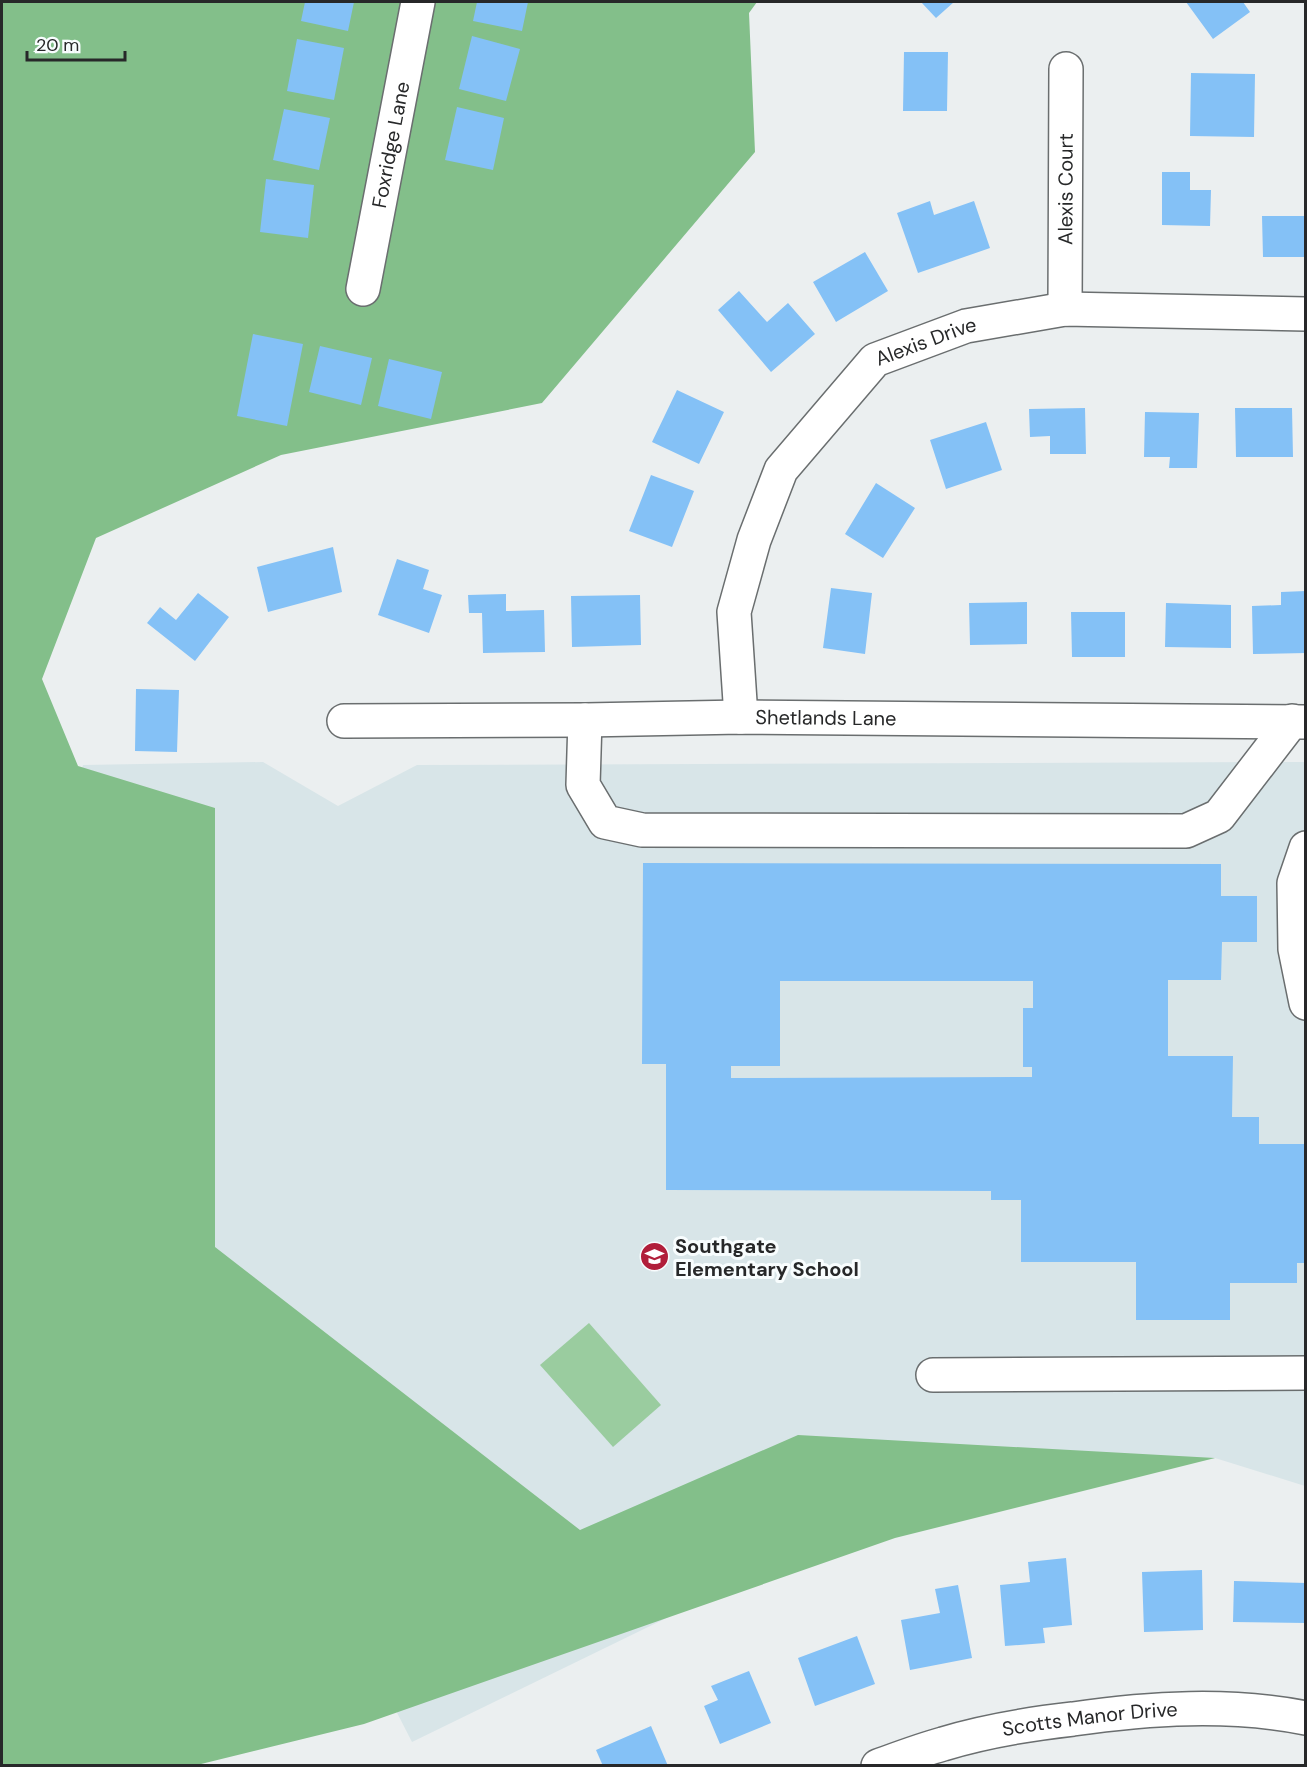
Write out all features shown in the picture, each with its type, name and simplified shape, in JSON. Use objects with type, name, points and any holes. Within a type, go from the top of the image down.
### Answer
[{"type":"street","name":"Foxridge Lane","points":[[363,289],[418,2]]},
{"type":"street","name":"Alexis Court","points":[[1065,309],[1066,69]]},
{"type":"street","name":"Alexis Drive","points":[[741,717],[734,612],[754,540],[781,470],[876,360],[966,326],[1065,309],[1305,314]]},
{"type":"street","name":"Shetlands Lane","points":[[344,722],[741,717],[1299,722]]},
{"type":"street","points":[[585,720],[583,784],[605,822],[642,830],[1186,831],[1219,816],[1299,722]]},
{"type":"street","points":[[1305,848],[1294,883],[1295,950],[1305,1003]]},
{"type":"street","points":[[933,1375],[1305,1374]]},
{"type":"street","name":"Scotts Manor Drive","points":[[878,1766],[944,1743],[1019,1726],[1093,1716],[1160,1710],[1224,1708],[1305,1718]]},
{"type":"shaded area","name":"Southgate Elementary School","points":[[263,762],[338,806],[417,765],[1305,762],[1305,1486],[1215,1458],[804,1551],[412,1742],[392,1703],[2,1766],[2,1056],[83,765]]},
{"type":"green space","points":[[2,2],[757,2],[749,13],[755,152],[542,403],[281,455],[96,538],[42,679],[78,766],[215,808],[215,1247],[580,1530],[798,1435],[1215,1458],[895,1538],[364,1724],[197,1765],[2,1766]]},
{"type":"green space","points":[[589,1323],[661,1405],[613,1447],[540,1365]]},
{"type":"building","points":[[305,2],[354,2],[348,31],[301,21]]},
{"type":"building","points":[[477,2],[528,2],[522,31],[473,21]]},
{"type":"building","points":[[921,2],[954,2],[936,18]]},
{"type":"building","points":[[1186,2],[1243,2],[1250,12],[1213,39]]},
{"type":"building","points":[[472,36],[520,49],[506,101],[459,89]]},
{"type":"building","points":[[297,39],[344,48],[334,100],[287,91]]},
{"type":"building","points":[[904,52],[948,52],[947,111],[903,111]]},
{"type":"building","points":[[1191,73],[1255,74],[1254,137],[1190,136]]},
{"type":"building","points":[[457,107],[504,118],[493,170],[445,160]]},
{"type":"building","points":[[284,109],[330,118],[319,170],[273,160]]},
{"type":"building","points":[[1162,172],[1190,172],[1190,190],[1211,190],[1210,226],[1162,225]]},
{"type":"building","points":[[266,179],[314,185],[308,238],[260,232]]},
{"type":"building","points":[[930,201],[934,215],[974,201],[990,248],[918,273],[897,213]]},
{"type":"building","points":[[1262,216],[1306,216],[1306,257],[1263,257]]},
{"type":"building","points":[[865,252],[888,291],[836,322],[813,282]]},
{"type":"building","points":[[739,291],[767,322],[788,303],[815,334],[771,372],[718,310]]},
{"type":"building","points":[[253,334],[303,344],[287,426],[237,416]]},
{"type":"building","points":[[320,346],[372,358],[361,405],[309,392]]},
{"type":"building","points":[[389,359],[442,372],[431,419],[378,406]]},
{"type":"building","points":[[677,390],[724,412],[699,464],[652,442]]},
{"type":"building","points":[[1085,408],[1086,454],[1050,454],[1050,436],[1030,437],[1029,409]]},
{"type":"building","points":[[1235,408],[1292,408],[1293,457],[1236,457]]},
{"type":"building","points":[[1145,412],[1199,413],[1197,468],[1169,468],[1170,457],[1144,457]]},
{"type":"building","points":[[986,422],[1002,470],[946,489],[930,440]]},
{"type":"building","points":[[651,475],[694,491],[672,547],[629,531]]},
{"type":"building","points":[[876,483],[915,508],[883,558],[845,534]]},
{"type":"building","points":[[333,547],[342,592],[268,612],[257,567]]},
{"type":"building","points":[[397,559],[429,570],[423,589],[442,595],[429,633],[378,615]]},
{"type":"building","points":[[831,588],[872,593],[865,654],[823,648]]},
{"type":"building","points":[[1306,591],[1306,653],[1253,654],[1252,606],[1281,605],[1281,592]]},
{"type":"building","points":[[198,593],[229,617],[195,661],[147,623],[160,607],[176,620]]},
{"type":"building","points":[[506,594],[506,611],[544,610],[545,652],[483,653],[482,613],[469,613],[468,595]]},
{"type":"building","points":[[640,595],[641,645],[572,647],[571,596]]},
{"type":"building","points":[[1027,602],[1027,644],[970,645],[969,603]]},
{"type":"building","points":[[1166,603],[1231,605],[1231,648],[1165,647]]},
{"type":"building","points":[[1071,612],[1125,612],[1125,657],[1072,657]]},
{"type":"building","points":[[136,689],[179,690],[177,752],[135,751]]},
{"type":"building","points":[[643,863],[1221,864],[1221,896],[1257,896],[1257,942],[1222,942],[1221,980],[1168,980],[1168,1056],[1233,1056],[1232,1117],[1259,1117],[1259,1144],[1306,1144],[1306,1263],[1297,1263],[1297,1283],[1230,1283],[1230,1320],[1136,1320],[1136,1262],[1021,1262],[1021,1200],[991,1200],[991,1191],[666,1190],[666,1064],[642,1064]],"holes":[[[780,981],[1033,981],[1033,1008],[1023,1008],[1023,1067],[1032,1067],[1032,1077],[731,1078],[731,1066],[780,1066]]]},
{"type":"building","points":[[1066,1558],[1072,1625],[1043,1628],[1045,1643],[1005,1646],[1000,1585],[1030,1582],[1028,1562]]},
{"type":"building","points":[[1202,1570],[1203,1630],[1144,1632],[1142,1572]]},
{"type":"building","points":[[1234,1581],[1306,1583],[1306,1623],[1233,1622]]},
{"type":"building","points":[[958,1585],[972,1658],[910,1670],[901,1620],[940,1613],[935,1589]]},
{"type":"building","points":[[857,1636],[875,1684],[815,1706],[798,1658]]},
{"type":"building","points":[[749,1671],[771,1723],[720,1744],[704,1706],[718,1700],[711,1686]]},
{"type":"building","points":[[651,1726],[668,1766],[603,1766],[596,1750]]},
{"type":"place","name":"Southgate Elementary School","points":[[654,1257]]}]
